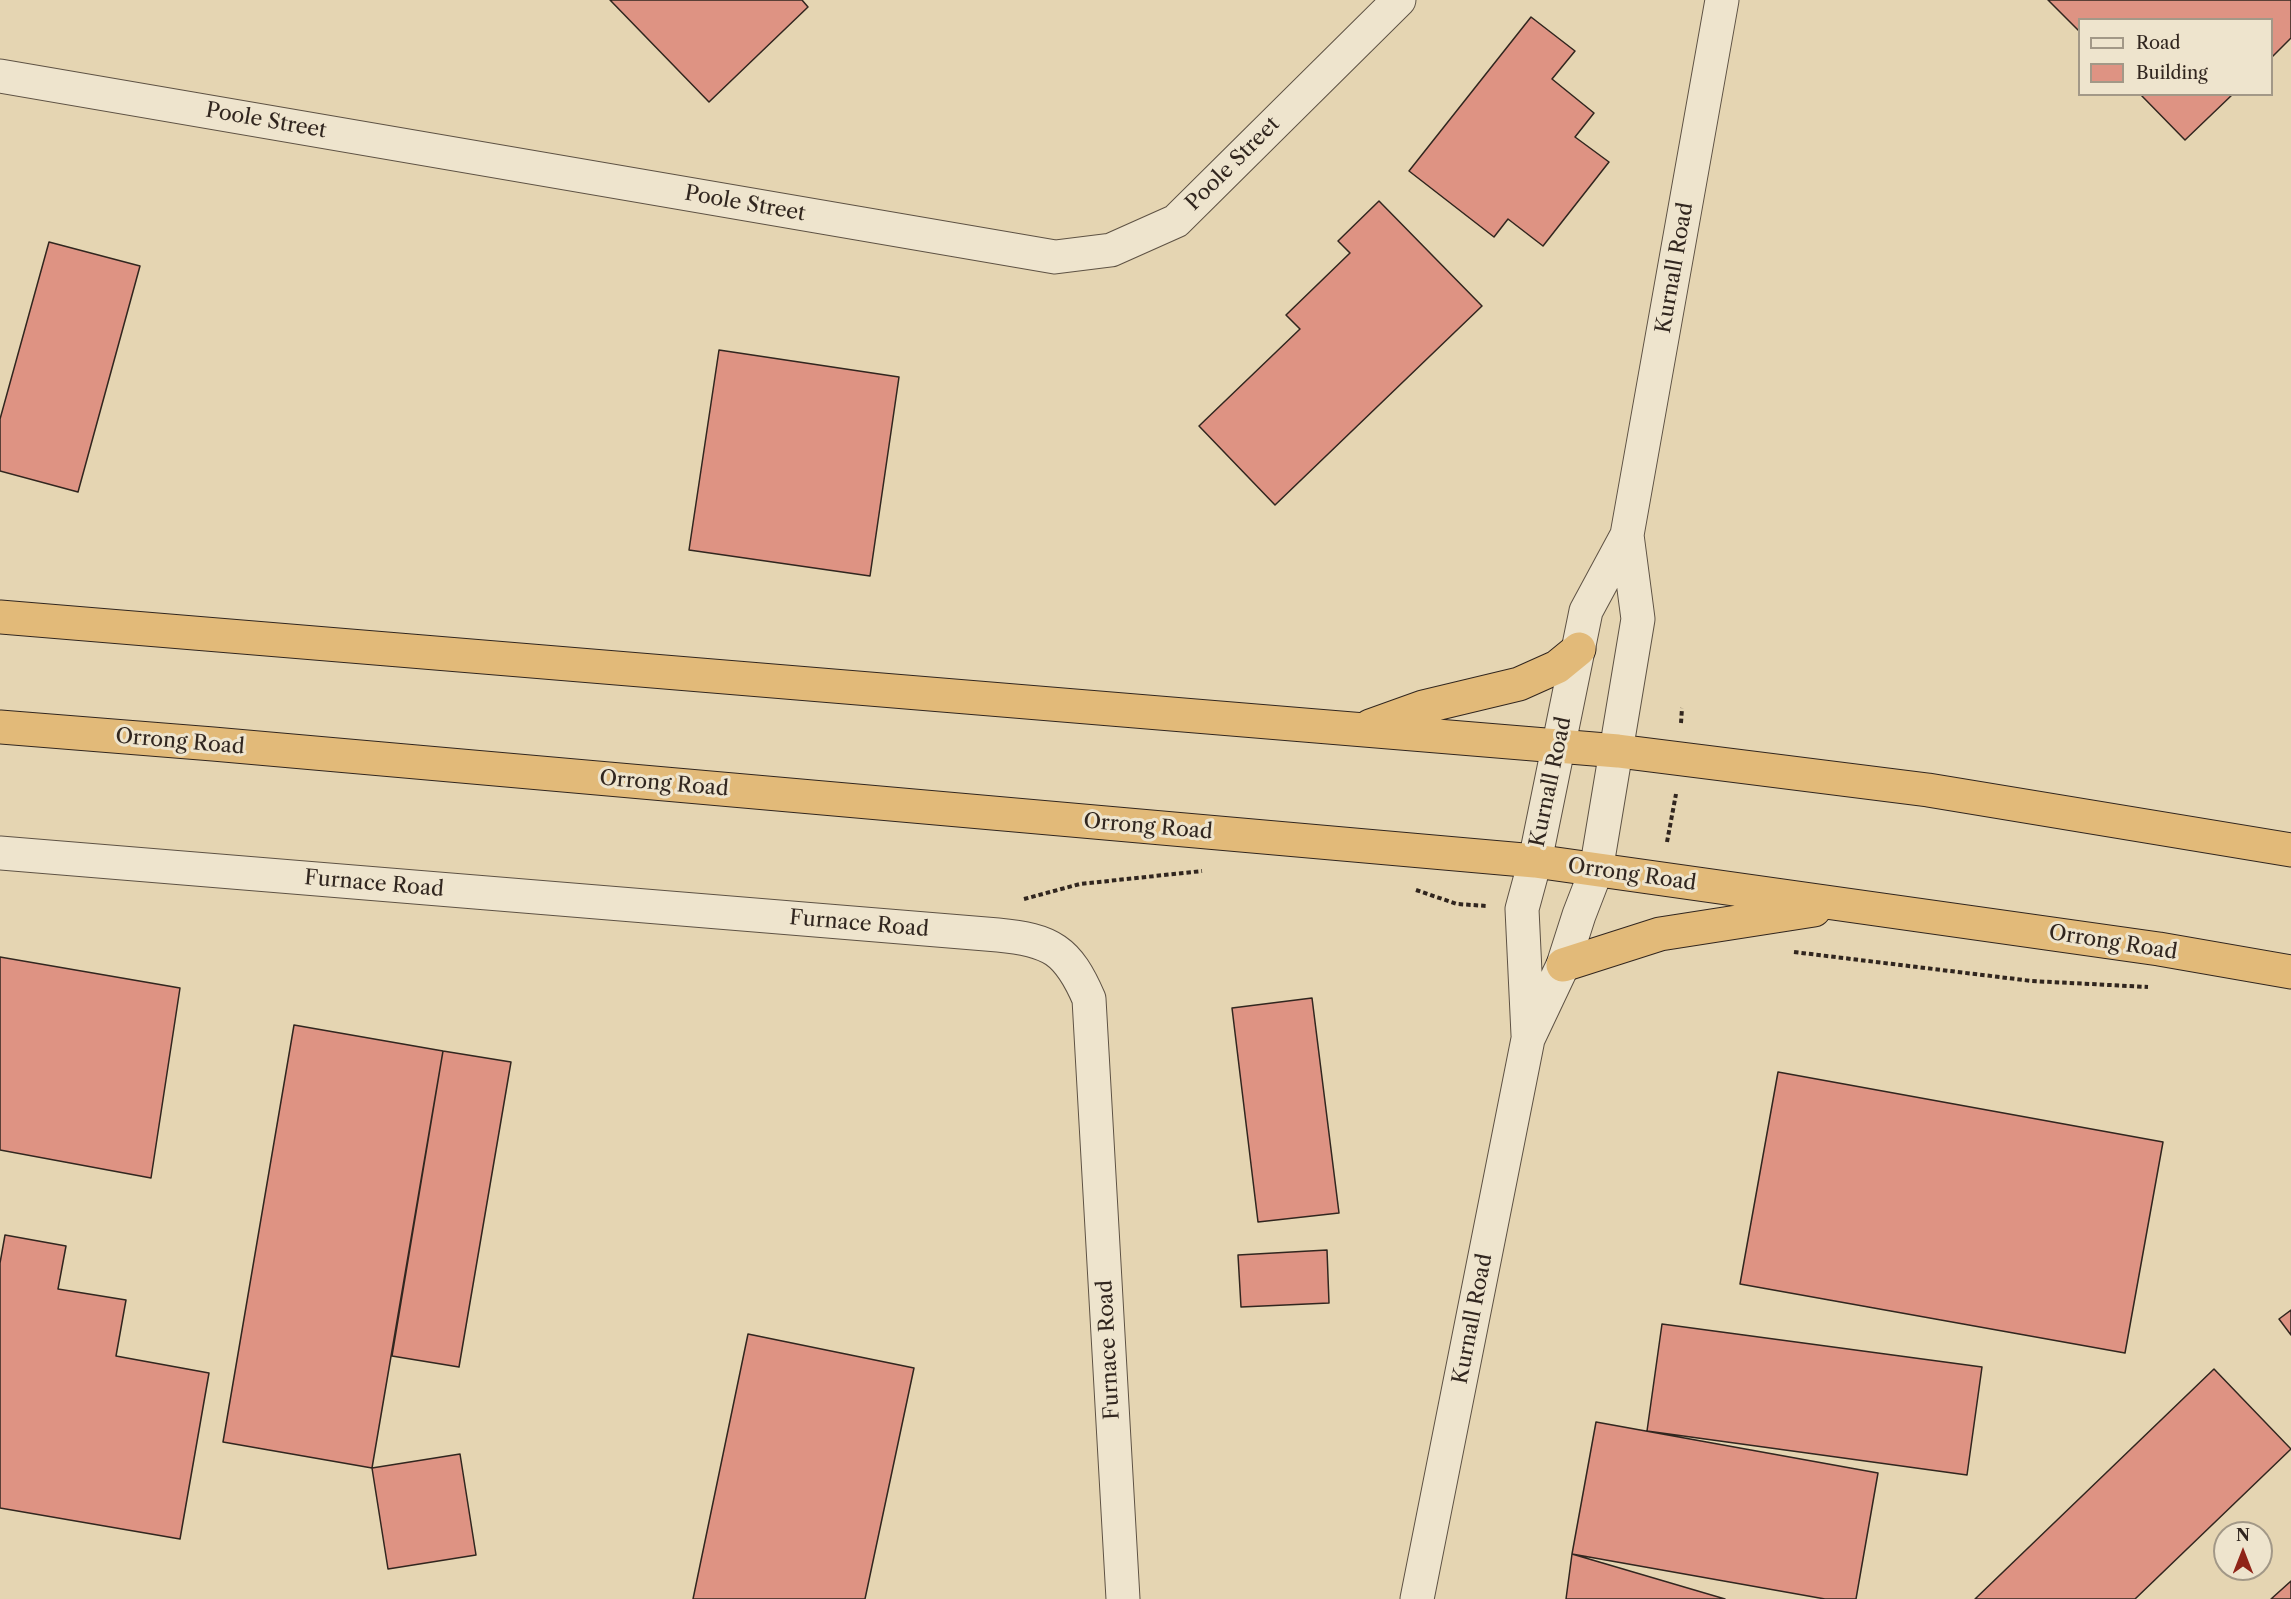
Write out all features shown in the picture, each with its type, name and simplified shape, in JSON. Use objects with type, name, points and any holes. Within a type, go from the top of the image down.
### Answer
[{"type":"highway","points":[[0,616],[1618,751],[1928,790],[2291,850]]},
{"type":"highway","points":[[1360,729],[1423,707],[1519,684],[1557,667],[1579,649]]},
{"type":"highway","name":"Orrong Road","points":[[0,727],[1534,861],[2159,949],[2291,972]]},
{"type":"highway","points":[[1563,965],[1660,934],[1848,904]]},
{"type":"street","name":"Poole Street","points":[[0,76],[1055,257],[1111,250],[1176,220],[1400,0]]},
{"type":"street","name":"Kurnall Road","points":[[1528,1039],[1563,965],[1596,871],[1618,751],[1638,619],[1628,536],[1722,0]]},
{"type":"street","name":"Kurnall Road","points":[[1417,1599],[1528,1039],[1522,909],[1559,746],[1586,611],[1628,536]]},
{"type":"street","name":"Furnace Road","points":[[0,854],[998,935],[1032,940],[1061,952],[1078,974],[1089,999],[1123,1599]]},
{"type":"path","points":[[1661,879],[1677,789],[1683,708]]},
{"type":"path","points":[[1013,902],[1080,884],[1204,870]]},
{"type":"path","points":[[1405,889],[1417,890],[1457,904],[1522,909]]},
{"type":"path","points":[[1794,952],[2032,981],[2156,988]]},
{"type":"building","points":[[610,0],[802,0],[808,7],[709,102]]},
{"type":"building","points":[[2048,0],[2291,0],[2291,38],[2273,56],[2273,18],[2078,18],[2078,30]]},
{"type":"building","points":[[1531,17],[1575,51],[1552,79],[1594,113],[1575,137],[1609,162],[1543,246],[1508,219],[1494,237],[1409,171]]},
{"type":"building","points":[[2142,96],[2231,96],[2185,140]]},
{"type":"building","points":[[1379,201],[1482,306],[1275,505],[1199,426],[1300,329],[1286,315],[1350,253],[1338,241]]},
{"type":"building","points":[[49,242],[140,266],[78,492],[0,471],[0,419]]},
{"type":"building","points":[[719,350],[899,377],[870,576],[689,550]]},
{"type":"building","points":[[0,957],[180,988],[151,1178],[0,1150]]},
{"type":"building","points":[[1312,998],[1339,1213],[1258,1222],[1232,1008]]},
{"type":"building","points":[[294,1025],[443,1051],[372,1468],[223,1442]]},
{"type":"building","points":[[443,1051],[511,1062],[459,1367],[392,1356]]},
{"type":"building","points":[[1778,1072],[2163,1142],[2125,1353],[1740,1284]]},
{"type":"building","points":[[5,1235],[66,1246],[58,1289],[126,1300],[116,1356],[209,1373],[180,1539],[0,1508],[0,1263]]},
{"type":"building","points":[[1327,1250],[1329,1303],[1241,1307],[1238,1255]]},
{"type":"building","points":[[2291,1310],[2291,1335],[2279,1319]]},
{"type":"building","points":[[1662,1324],[1982,1367],[1967,1475],[1647,1431]]},
{"type":"building","points":[[748,1334],[914,1368],[865,1599],[693,1599]]},
{"type":"building","points":[[2214,1369],[2291,1449],[2216,1521],[2213,1521],[2213,1524],[2135,1599],[1975,1599]]},
{"type":"building","points":[[1596,1422],[1878,1473],[1856,1599],[1825,1599],[1572,1554]]},
{"type":"building","points":[[460,1454],[476,1555],[388,1569],[372,1468]]},
{"type":"building","points":[[1572,1554],[1725,1599],[1566,1599]]},
{"type":"building","points":[[2291,1581],[2291,1599],[2271,1599]]}]
